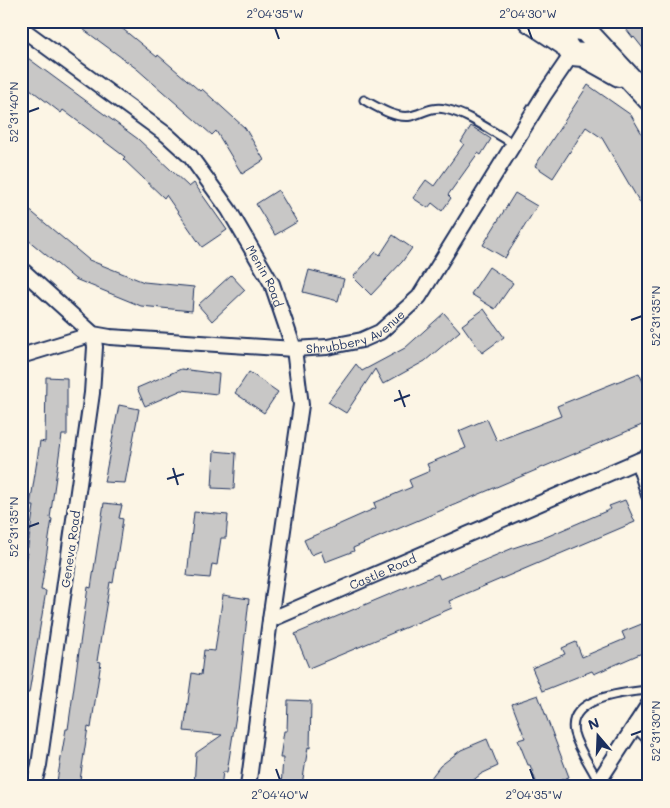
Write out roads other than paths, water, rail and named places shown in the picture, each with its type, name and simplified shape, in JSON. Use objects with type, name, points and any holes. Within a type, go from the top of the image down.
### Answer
[{"type":"main road","points":[[530,21],[581,38]]},
{"type":"main road","points":[[555,21],[581,38],[649,99]]},
{"type":"street","name":"Menin Road","points":[[21,28],[167,135],[190,156],[229,210],[272,284],[294,349],[301,406],[270,620]]},
{"type":"street","name":"Shrubbery Avenue","points":[[93,334],[110,337],[294,349],[327,347],[362,340],[380,332],[394,322],[419,297],[581,38]]},
{"type":"street","points":[[21,269],[93,334]]},
{"type":"street","points":[[21,356],[93,334]]},
{"type":"street","name":"Geneva Road","points":[[33,787],[39,765],[92,393],[95,346],[93,334]]},
{"type":"street","points":[[643,458],[649,495]]},
{"type":"street","name":"Castle Road","points":[[270,620],[643,458]]},
{"type":"street","points":[[248,787],[270,620]]},
{"type":"street","points":[[597,784],[649,704]]},
{"type":"street","points":[[636,724],[649,737]]},
{"type":"lane","points":[[364,100],[401,116],[410,116],[430,109],[444,109],[459,114],[514,144]]},
{"type":"lane","points":[[597,784],[576,738],[574,724],[576,715],[588,704],[599,699],[649,690]]}]
